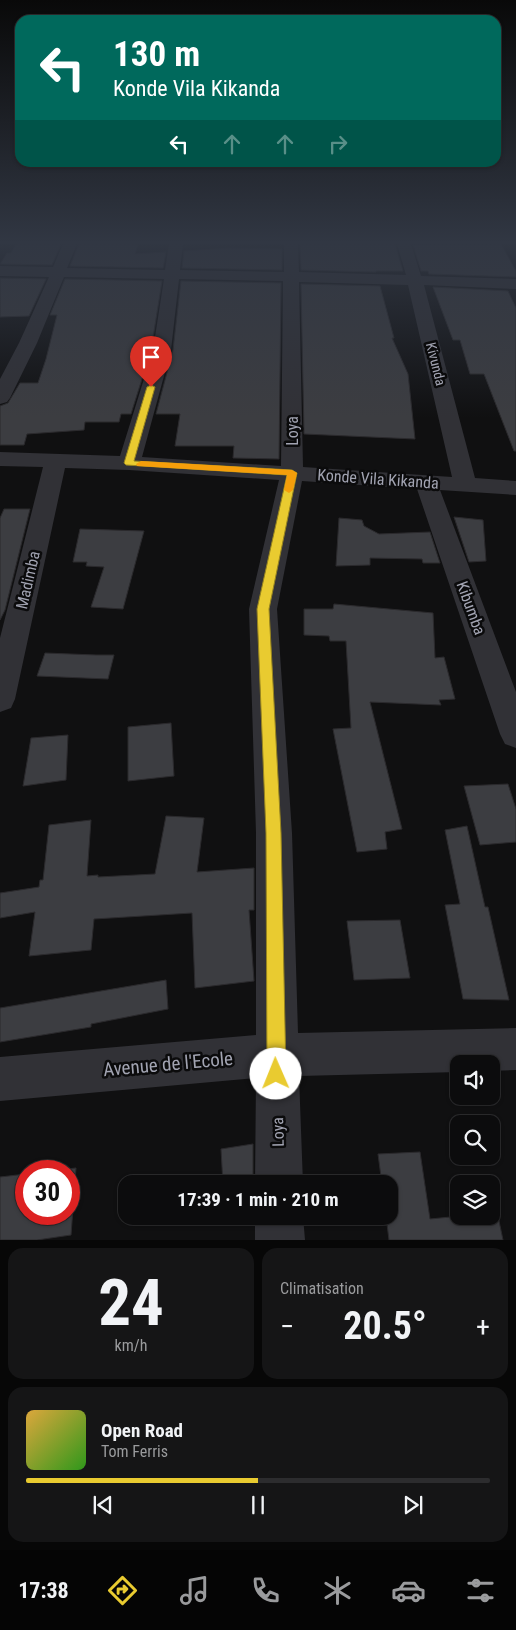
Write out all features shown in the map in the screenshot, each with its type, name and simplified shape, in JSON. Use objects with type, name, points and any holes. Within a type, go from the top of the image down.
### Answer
[{"type":"street","points":[[0,398],[28,344],[45,302]]},
{"type":"street","points":[[129,463],[162,350],[169,302]]},
{"type":"street","name":"Loya","points":[[279,1175],[274,833],[263,609],[292,473],[292,302]]},
{"type":"street","name":"Kivunda","points":[[420,302],[465,485]]},
{"type":"street","name":"Konde Vila Kikanda","points":[[0,459],[129,463],[516,488]]},
{"type":"street","name":"Madimba","points":[[0,699],[55,462]]},
{"type":"street","name":"Kibumba","points":[[426,482],[516,734]]},
{"type":"street","name":"Avenue de l'Ecole","points":[[0,1079],[276,1055],[516,1049]]},
{"type":"street","points":[[279,1225],[280,1240]]},
{"type":"building","points":[[0,302],[35,302],[29,316],[0,317]]},
{"type":"building","points":[[55,302],[159,302],[151,350],[131,414],[121,414],[119,422],[85,422],[84,430],[27,434],[24,445],[0,445],[0,406],[8,403],[20,383],[38,383],[57,315],[50,315]]},
{"type":"building","points":[[179,302],[281,302],[279,459],[233,458],[234,446],[175,446],[180,414],[156,414],[173,350]]},
{"type":"building","points":[[301,302],[384,302],[394,338],[392,338],[408,374],[415,439],[304,434]]},
{"type":"building","points":[[439,302],[513,302],[516,308],[516,451],[514,451],[484,374],[470,374],[460,340],[453,340]]},
{"type":"building","points":[[4,509],[30,509],[5,610],[0,620],[0,518]]},
{"type":"building","points":[[454,517],[483,520],[486,561],[469,562]]},
{"type":"building","points":[[339,518],[362,520],[364,526],[379,534],[430,532],[440,563],[423,563],[422,559],[370,558],[370,565],[336,566]]},
{"type":"building","points":[[80,529],[144,531],[123,609],[91,607],[104,567],[86,566],[87,562],[73,562]]},
{"type":"building","points":[[334,604],[433,613],[435,658],[444,657],[455,699],[439,700],[441,705],[370,702],[402,829],[385,832],[387,849],[357,852],[333,729],[351,728],[346,641],[330,641],[329,636],[304,635],[304,609],[333,609]]},
{"type":"building","points":[[45,653],[114,655],[108,679],[37,676]]},
{"type":"building","points":[[171,723],[174,776],[128,781],[128,727]]},
{"type":"building","points":[[68,735],[66,780],[23,786],[31,738]]},
{"type":"building","points":[[508,784],[516,809],[516,842],[480,845],[464,786]]},
{"type":"building","points":[[166,816],[204,818],[197,872],[254,868],[254,910],[249,910],[254,981],[195,988],[192,913],[94,919],[91,950],[29,956],[35,912],[0,918],[0,893],[39,887],[40,880],[43,880],[49,825],[91,820],[87,876],[155,874]]},
{"type":"building","points":[[467,826],[485,907],[488,907],[509,1000],[463,999],[445,905],[460,904],[445,830]]},
{"type":"building","points":[[400,920],[410,978],[354,980],[347,921]]},
{"type":"building","points":[[166,980],[168,1009],[91,1024],[91,1027],[0,1042],[0,1008]]},
{"type":"building","points":[[253,1144],[253,1175],[222,1175],[221,1149]]},
{"type":"building","points":[[420,1152],[430,1219],[450,1217],[450,1225],[500,1225],[503,1240],[389,1240],[387,1225],[398,1225],[398,1175],[381,1175],[378,1154]]},
{"type":"building","points":[[15,1175],[15,1225],[72,1225],[71,1235],[37,1240],[0,1240],[0,1177]]},
{"type":"slow traffic","points":[[141,464],[292,473],[289,490]]},
{"type":"route","points":[[151,387],[129,463],[292,473],[263,609],[274,833],[276,1074]]}]
